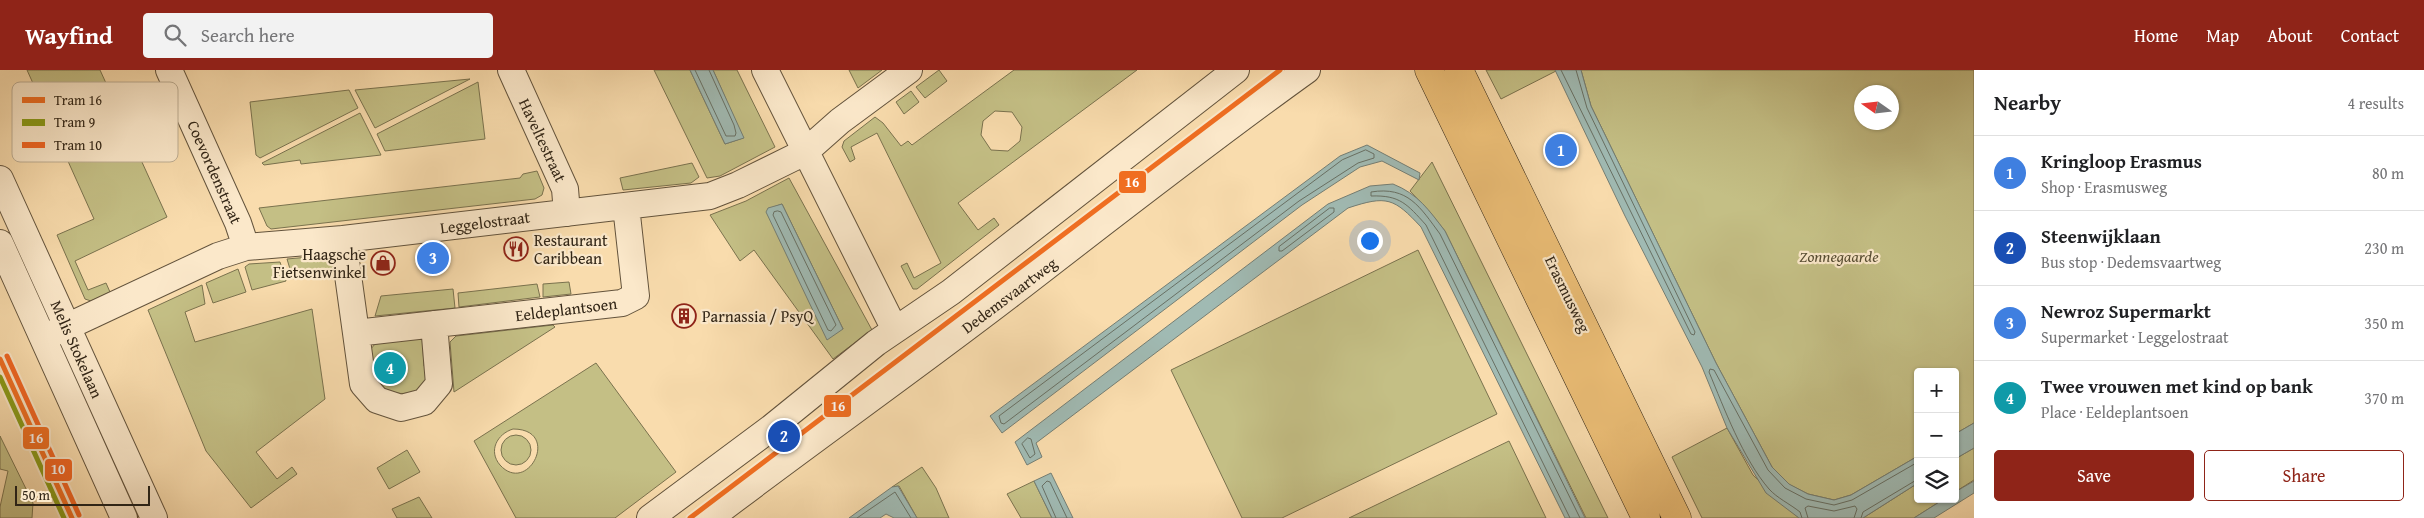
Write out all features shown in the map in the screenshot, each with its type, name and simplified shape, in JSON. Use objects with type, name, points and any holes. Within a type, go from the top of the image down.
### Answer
[{"type":"main road","name":"Erasmusweg","points":[[1429,70],[1646,518]]},
{"type":"main road","name":"Erasmusweg","points":[[1459,70],[1677,518]]},
{"type":"street","name":"Coevordenstraat","points":[[169,70],[174,82]]},
{"type":"street","name":"Haveltestraat","points":[[511,70],[565,189],[567,213]]},
{"type":"street","points":[[765,70],[895,330]]},
{"type":"street","name":"Leggelostraat","points":[[43,338],[218,256],[246,247],[343,239],[710,196],[738,185],[805,152],[840,121],[909,70]]},
{"type":"street","points":[[650,518],[771,428],[895,330],[950,292],[1236,70]]},
{"type":"street","name":"Dedemsvaartweg","points":[[710,518],[819,434],[891,384],[1016,290],[1216,136],[1307,70]]},
{"type":"street","name":"Coevordenstraat","points":[[178,90],[238,223],[246,247]]},
{"type":"street","name":"Melis Stokelaan","points":[[0,179],[154,518]]},
{"type":"street","name":"Eeldeplantsoen","points":[[356,332],[622,303],[636,296],[626,206]]},
{"type":"street","points":[[343,239],[363,384],[377,400],[401,408],[424,402],[438,384],[434,324]]},
{"type":"street","name":"Melis Stokelaan","points":[[0,243],[124,518]]},
{"type":"green space","points":[[27,70],[100,70],[105,82],[32,82]]},
{"type":"green space","points":[[654,70],[690,70],[725,144],[743,138],[713,70],[737,70],[775,147],[720,176],[707,178]]},
{"type":"green space","points":[[849,70],[882,70],[858,88]]},
{"type":"green space","points":[[939,70],[947,81],[925,98],[916,87]]},
{"type":"green space","points":[[1014,70],[1137,70],[958,203],[978,230],[994,218],[999,225],[917,289],[913,289],[901,266],[907,263],[914,278],[941,263],[877,133],[851,147],[855,159],[850,162],[842,147],[844,141],[875,117],[883,123],[901,146],[908,141],[912,145]],"holes":[[[995,111],[1012,112],[1022,127],[1020,141],[1008,151],[991,150],[981,135],[983,121]]]},
{"type":"green space","points":[[1486,70],[1555,70],[1556,71],[1501,99]]},
{"type":"green space","name":"Zonnegaarde","points":[[1581,70],[1974,70],[1974,423],[1959,432],[1959,368],[1914,368],[1914,458],[1851,495],[1834,500],[1808,494],[1788,484],[1772,467],[1716,363],[1591,106]]},
{"type":"green space","points":[[470,79],[375,128],[355,90]]},
{"type":"green space","points":[[478,82],[485,139],[385,151],[377,134]]},
{"type":"green space","points":[[349,90],[358,108],[260,158],[256,155],[250,102]]},
{"type":"green space","points":[[911,91],[919,102],[904,114],[896,102]]},
{"type":"green space","points":[[360,113],[381,155],[301,164],[300,160],[264,165],[262,163]]},
{"type":"green space","points":[[68,162],[142,162],[167,217],[75,261],[88,290],[106,283],[110,292],[91,301],[85,299],[57,235],[94,219]]},
{"type":"green space","points":[[1432,162],[1608,518],[1586,518],[1445,231],[1410,191]]},
{"type":"green space","points":[[692,163],[699,177],[691,183],[623,190],[620,178]]},
{"type":"green space","points":[[537,171],[544,188],[542,195],[535,199],[271,229],[267,226],[259,208],[520,178],[523,174]]},
{"type":"green space","points":[[789,178],[872,330],[833,359],[754,250],[740,261],[710,215],[746,201]],"holes":[[[782,204],[843,329],[768,209]]]},
{"type":"green space","points":[[1418,250],[1497,414],[1282,518],[1242,518],[1171,370]]},
{"type":"green space","points":[[334,256],[340,276],[314,279],[311,273],[293,279],[287,259]]},
{"type":"green space","points":[[280,262],[286,281],[252,290],[245,267],[249,264]]},
{"type":"green space","points":[[238,269],[246,292],[213,303],[206,283]]},
{"type":"green space","points":[[569,282],[571,294],[543,297],[543,284]]},
{"type":"green space","points":[[537,284],[540,297],[459,307],[458,293]]},
{"type":"green space","points":[[202,285],[205,304],[185,312],[195,342],[312,309],[325,399],[256,452],[277,479],[292,467],[297,474],[251,508],[206,451],[148,310]]},
{"type":"green space","points":[[453,289],[455,308],[375,316],[381,296]]},
{"type":"green space","points":[[553,325],[555,327],[454,392],[450,342],[456,336]]},
{"type":"green space","points":[[421,338],[427,348],[423,349],[424,366],[430,373],[422,386],[413,392],[400,393],[388,390],[377,383],[371,368],[370,350],[375,344]]},
{"type":"green space","points":[[596,363],[676,472],[615,518],[516,518],[474,441]],"holes":[[[513,429],[528,432],[536,439],[538,449],[535,459],[529,467],[521,472],[511,472],[496,460],[496,444],[507,431]]]},
{"type":"green space","points":[[1727,428],[1753,475],[1799,518],[1702,518],[1672,457]]},
{"type":"green space","points":[[516,435],[527,439],[531,450],[527,461],[516,465],[505,461],[501,450],[505,439]]},
{"type":"green space","points":[[0,436],[33,503],[32,518],[0,518],[0,507],[8,471],[0,469]]},
{"type":"green space","points":[[1509,441],[1546,518],[1349,518]]},
{"type":"green space","points":[[1974,448],[1974,480],[1959,489],[1959,458]]},
{"type":"green space","points":[[407,450],[420,472],[389,489],[377,468]]},
{"type":"green space","points":[[922,467],[936,488],[949,518],[917,518],[899,486],[892,487]]},
{"type":"green space","points":[[1034,481],[1052,518],[1021,518],[1007,494]]},
{"type":"green space","points":[[1914,486],[1914,503],[1938,503],[1914,518],[1863,518]]},
{"type":"green space","points":[[419,497],[432,518],[397,518],[392,509]]},
{"type":"water","points":[[690,70],[713,70],[744,138],[725,144]]},
{"type":"water","points":[[1555,70],[1581,70],[1591,106],[1716,363],[1772,467],[1789,484],[1808,494],[1834,500],[1851,495],[1914,458],[1914,486],[1863,518],[1799,518],[1766,493],[1727,428],[1702,367],[1625,216]]},
{"type":"water","points":[[1367,145],[1420,173],[1419,180],[1382,161],[1360,167],[1302,205],[1002,433],[990,416],[1340,156]]},
{"type":"water","points":[[1393,184],[1416,198],[1445,231],[1585,518],[1565,518],[1421,227],[1404,210],[1389,202],[1381,201],[1372,201],[1348,208],[1036,443],[1042,457],[1027,465],[1015,442],[1328,204],[1370,186]]},
{"type":"water","points":[[782,204],[843,329],[827,340],[766,212],[768,208]]},
{"type":"water","points":[[1974,423],[1974,448],[1959,457],[1959,432]]},
{"type":"water","points":[[1051,473],[1073,518],[1052,518],[1034,481]]},
{"type":"water","points":[[1974,481],[1974,493],[1959,502],[1959,490]]},
{"type":"water","points":[[898,486],[917,518],[894,518],[886,514],[880,518],[849,518],[892,487]]},
{"type":"water","points":[[1938,503],[1958,503],[1934,518],[1914,518]]},
{"type":"tram line","name":"16","points":[[690,518],[1280,70]]},
{"type":"tram line","name":"10","points":[[7,356],[79,515]]},
{"type":"tram line","name":"16","points":[[0,359],[72,518]]},
{"type":"tram line","name":"9","points":[[0,377],[64,518]]},
{"type":"place","name":"Kringloop Erasmus","points":[[1561,150]]},
{"type":"place","name":"Restaurant Caribbean","points":[[516,249]]},
{"type":"place","name":"Newroz Supermarkt","points":[[433,258]]},
{"type":"place","name":"Haagsche Fietsenwinkel","points":[[383,263]]},
{"type":"place","name":"Parnassia / PsyQ","points":[[684,316]]},
{"type":"place","name":"Twee vrouwen met kind op bank","points":[[390,368]]},
{"type":"place","name":"Steenwijklaan","points":[[784,436]]}]
